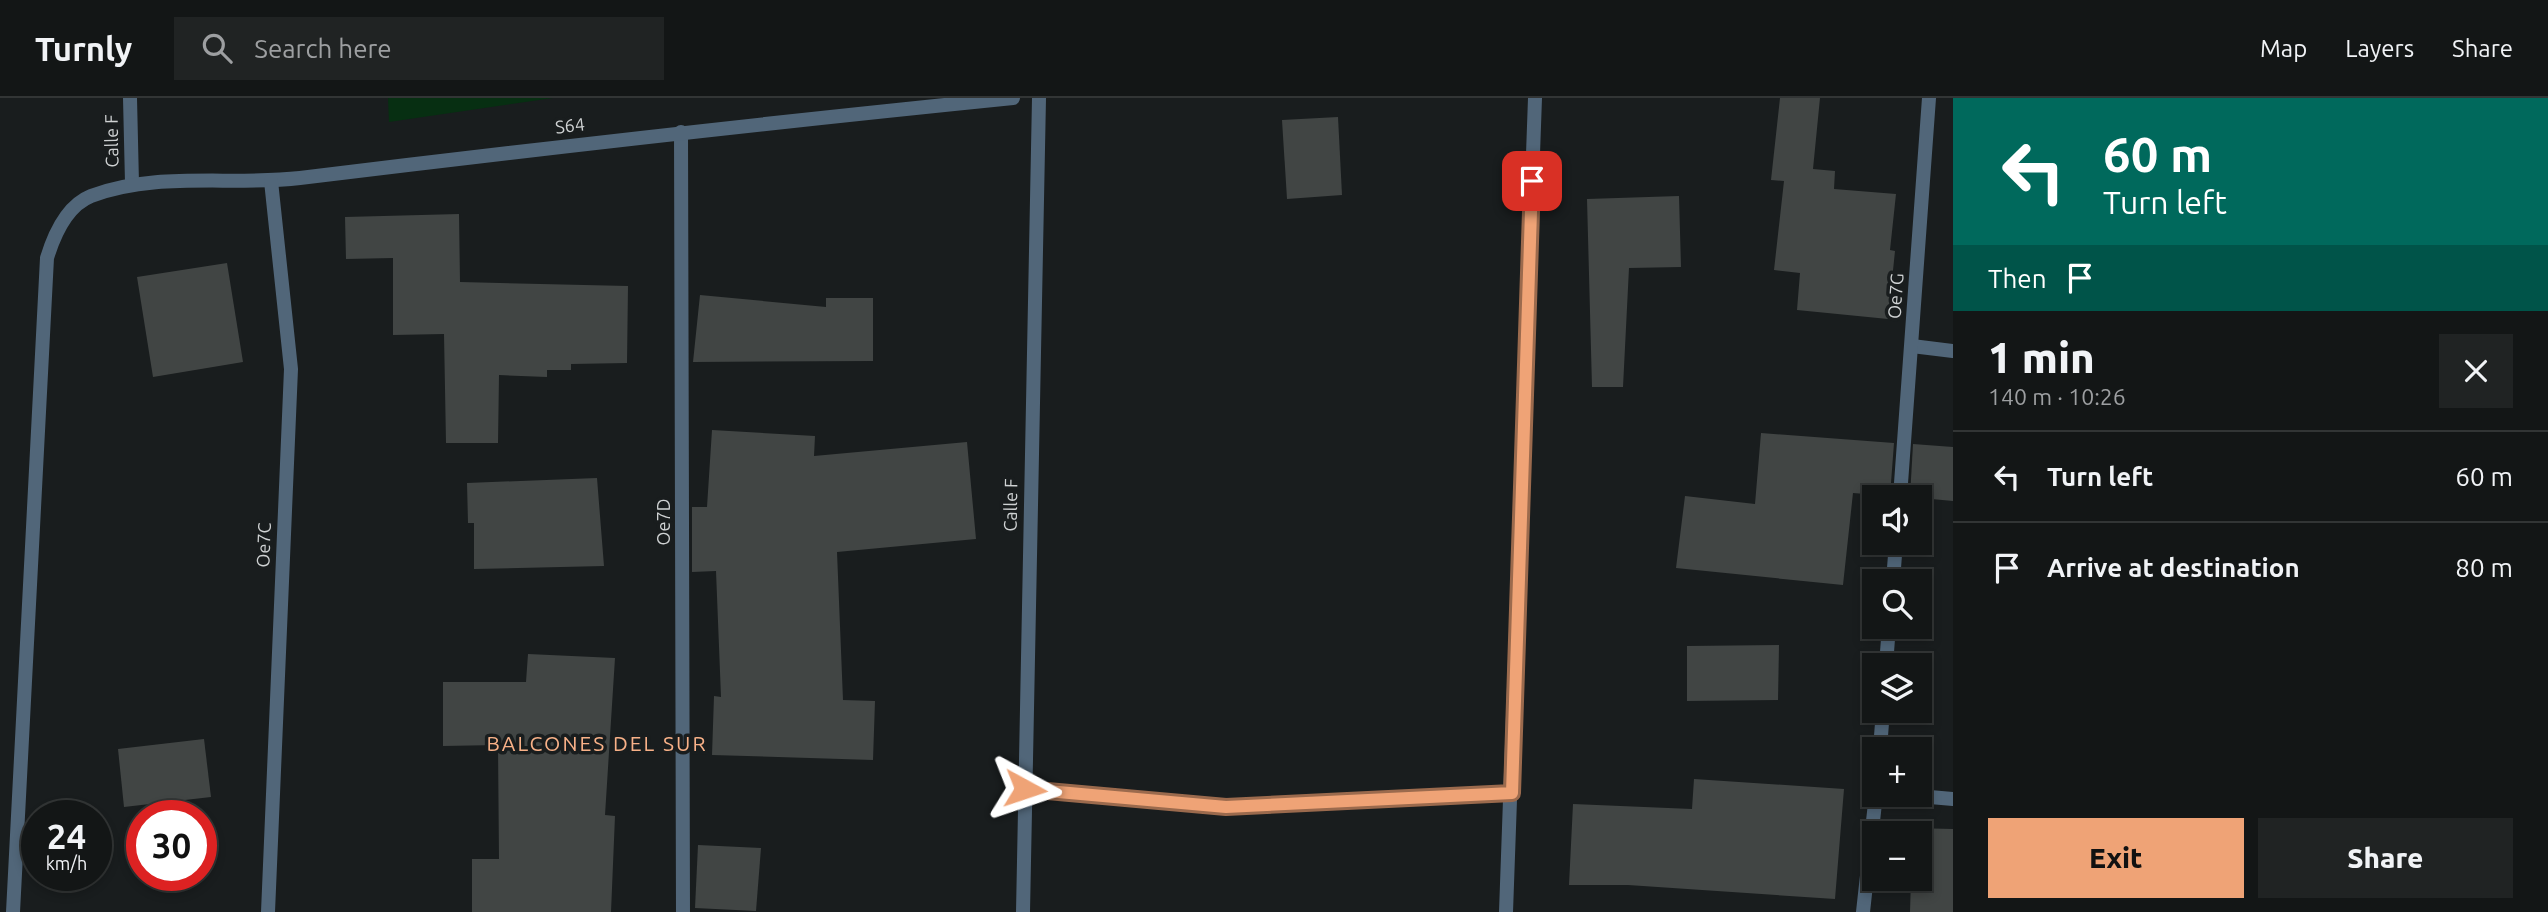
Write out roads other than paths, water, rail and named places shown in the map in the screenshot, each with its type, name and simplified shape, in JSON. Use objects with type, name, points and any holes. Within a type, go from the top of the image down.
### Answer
[{"type":"street","name":"Calle F","points":[[130,98],[132,183]]},
{"type":"street","name":"S64","points":[[13,912],[47,258],[57,227],[87,197],[132,183],[271,181],[681,132],[1013,98]]},
{"type":"street","name":"Calle F","points":[[1023,912],[1039,98]]},
{"type":"street","points":[[1506,912],[1535,98]]},
{"type":"street","name":"Oe7G","points":[[1901,485],[1929,98]]},
{"type":"street","name":"Oe7D","points":[[681,132],[683,912]]},
{"type":"street","name":"Oe7C","points":[[268,912],[290,369],[271,181]]},
{"type":"street","points":[[1912,346],[1953,351]]},
{"type":"street","points":[[1025,789],[1226,807],[1512,793]]},
{"type":"street","points":[[1932,797],[1953,799]]},
{"type":"street","points":[[1863,912],[1875,807]]},
{"type":"district","name":"BALCONES DEL SUR","points":[[597,744]]}]
